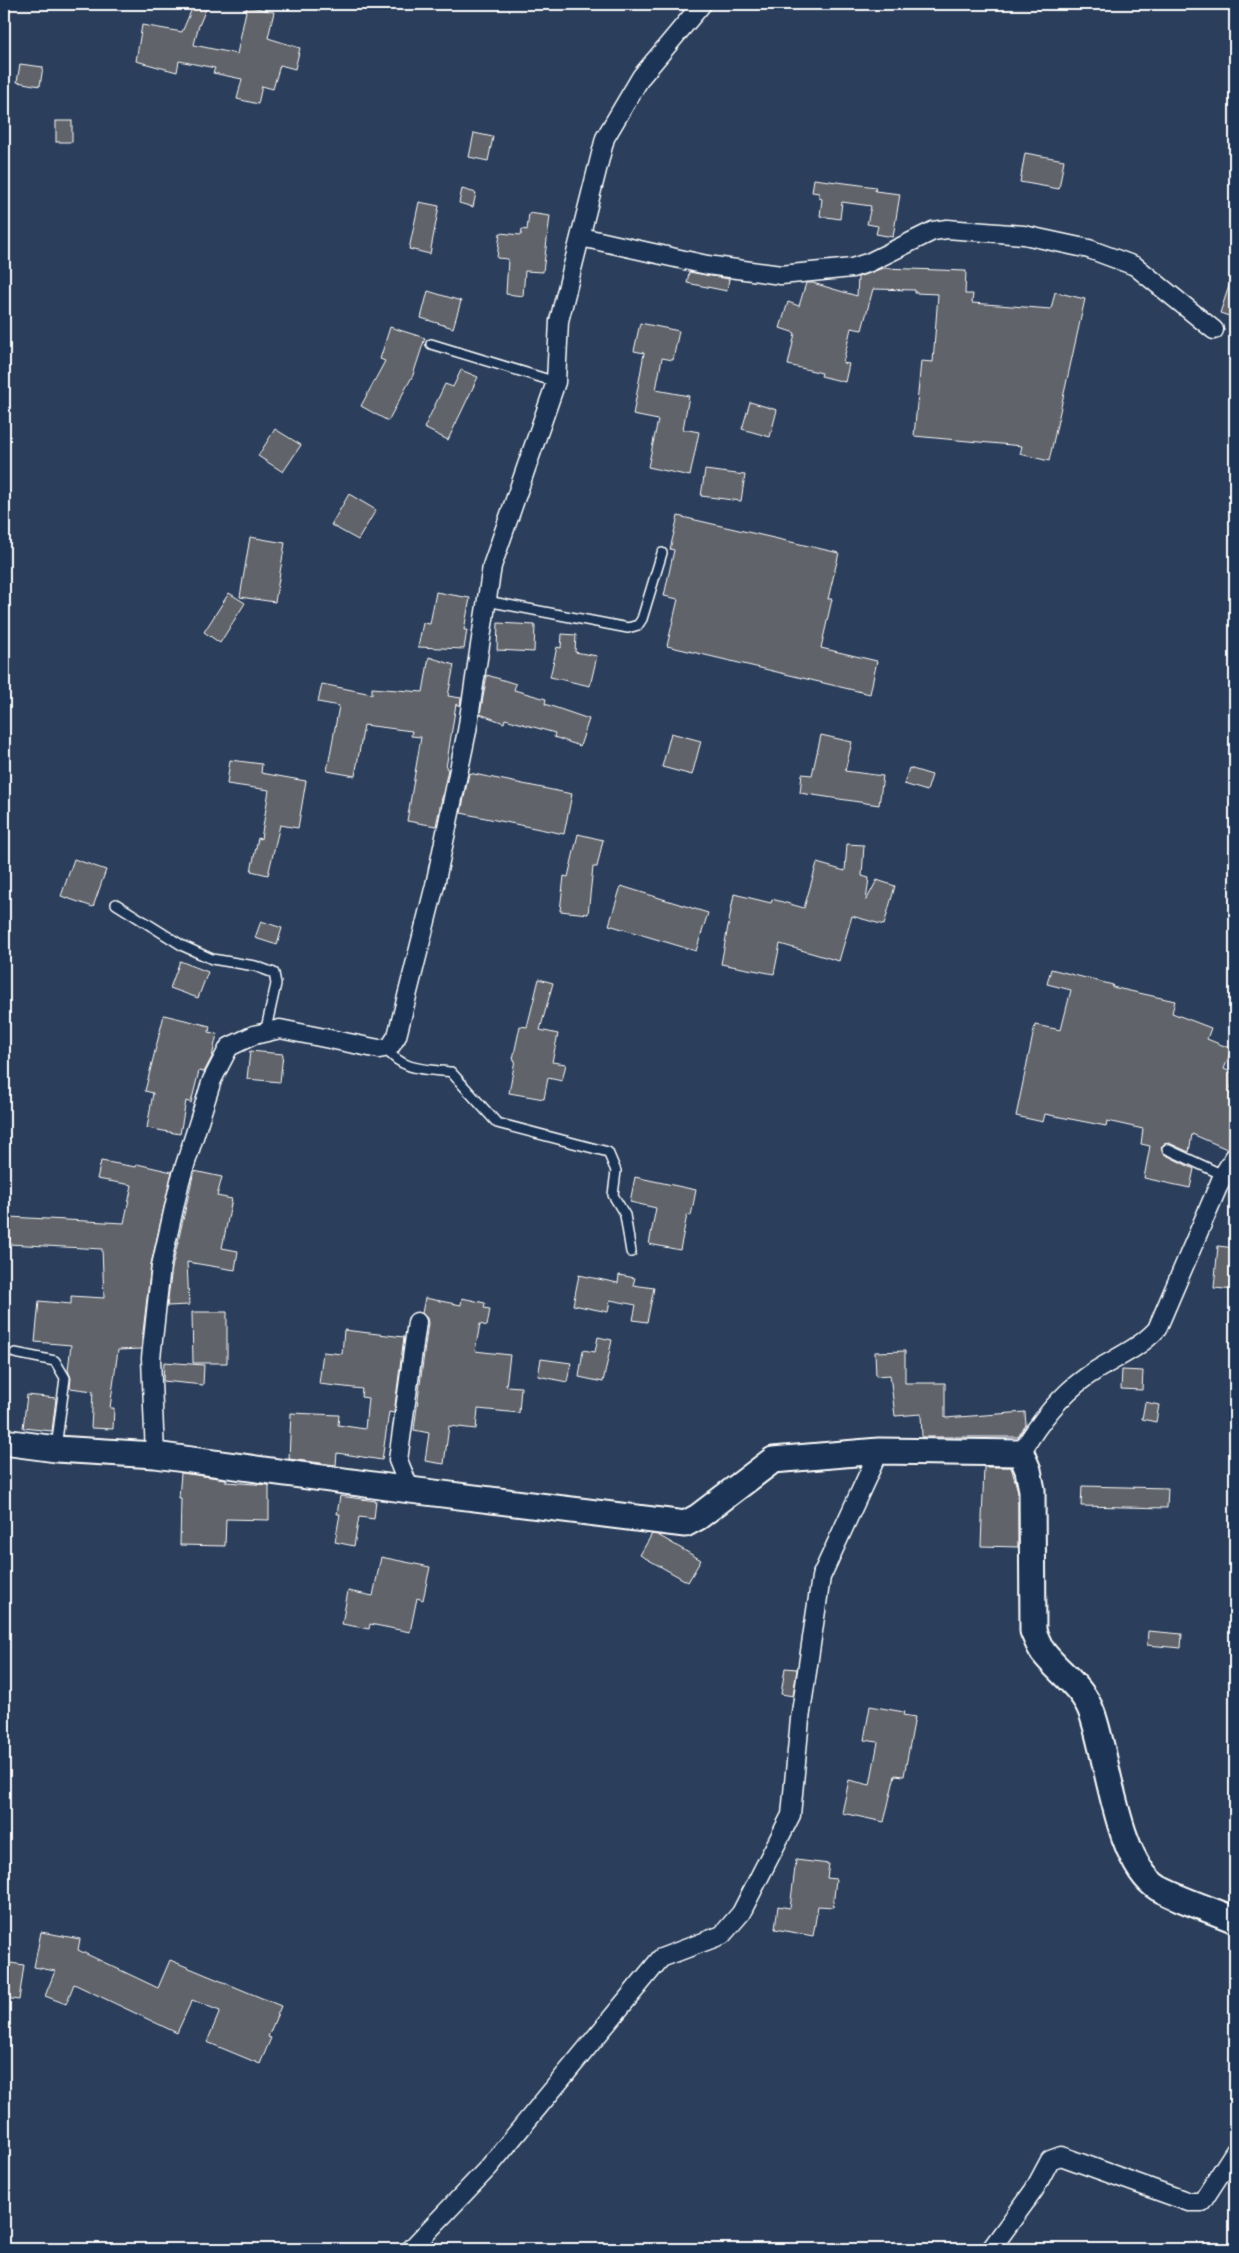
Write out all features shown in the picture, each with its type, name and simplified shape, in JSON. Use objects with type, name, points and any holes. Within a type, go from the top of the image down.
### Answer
[{"type":"street","points":[[155,1454],[151,1358],[161,1266],[180,1181],[212,1080],[229,1047],[265,1033],[280,1030],[379,1048],[390,1047],[397,1036],[435,885],[467,731],[492,566],[556,382],[559,321],[605,138],[640,77],[702,4]]},
{"type":"street","points":[[580,237],[707,265],[781,275],[852,268],[870,262],[933,231],[947,229],[1024,235],[1089,249],[1134,266],[1214,330]]},
{"type":"street","points":[[1021,1453],[1049,1410],[1075,1386],[1085,1377],[1147,1340],[1157,1330],[1223,1174],[1235,1156]]},
{"type":"street","points":[[410,1490],[398,1460],[417,1322]]},
{"type":"street","points":[[4,1442],[56,1449],[155,1454],[410,1490],[685,1524],[698,1517],[773,1460],[879,1451],[1021,1453]]},
{"type":"street","points":[[411,2249],[489,2167],[661,1958],[722,1935],[741,1913],[791,1815],[800,1719],[822,1577],[879,1451]]},
{"type":"street","points":[[1021,1453],[1028,1470],[1032,1490],[1033,1631],[1043,1652],[1081,1692],[1092,1713],[1122,1832],[1131,1852],[1146,1877],[1157,1887],[1235,1920]]},
{"type":"street","points":[[991,2249],[1034,2190],[1050,2160],[1056,2157],[1061,2156],[1189,2202],[1202,2202],[1235,2151]]},
{"type":"lane","points":[[431,344],[556,382]]},
{"type":"lane","points":[[487,602],[628,628],[638,626],[642,619],[662,553]]},
{"type":"lane","points":[[116,904],[183,946],[212,959],[255,966],[274,973],[276,984],[265,1033]]},
{"type":"lane","points":[[385,1048],[394,1059],[412,1068],[451,1072],[498,1123],[608,1152],[616,1171],[613,1195],[625,1215],[630,1252]]},
{"type":"lane","points":[[1167,1149],[1223,1174]]},
{"type":"lane","points":[[15,1353],[55,1361],[65,1378],[56,1449]]},
{"type":"building","points":[[194,4],[208,4],[198,28],[194,45],[237,54],[247,6],[274,12],[268,38],[300,48],[295,69],[280,65],[273,89],[262,86],[258,104],[237,99],[242,79],[213,73],[215,68],[179,61],[177,72],[136,61],[142,25],[182,32]]},
{"type":"building","points":[[20,64],[43,67],[40,86],[17,82]]},
{"type":"building","points":[[56,121],[72,121],[72,142],[56,142]]},
{"type":"building","points":[[474,133],[493,137],[488,161],[469,157]]},
{"type":"building","points":[[1025,153],[1064,160],[1059,189],[1020,182]]},
{"type":"building","points":[[814,179],[876,187],[875,191],[900,194],[893,237],[876,234],[878,226],[867,224],[871,206],[842,202],[840,219],[820,216],[822,199],[819,198],[819,193],[812,192]]},
{"type":"building","points":[[462,189],[476,193],[473,207],[459,203]]},
{"type":"building","points":[[419,202],[439,206],[430,254],[409,249]]},
{"type":"building","points":[[529,213],[550,216],[543,272],[525,271],[523,296],[506,294],[508,259],[497,258],[500,233],[521,235],[522,229],[527,230]]},
{"type":"building","points":[[883,268],[966,271],[965,294],[973,294],[972,303],[1051,309],[1055,292],[1085,299],[1049,461],[1020,454],[1022,446],[914,436],[921,361],[933,362],[938,294],[915,293],[915,290],[873,289],[862,330],[851,328],[843,363],[849,364],[845,382],[821,376],[822,373],[788,365],[795,333],[780,328],[788,302],[799,306],[806,283],[813,283],[857,296],[858,277]]},
{"type":"building","points":[[689,272],[729,279],[727,291],[687,283]]},
{"type":"building","points":[[1233,274],[1235,275],[1235,318],[1220,313]]},
{"type":"building","points":[[428,291],[461,301],[453,328],[421,318]]},
{"type":"building","points":[[640,323],[679,331],[673,360],[662,358],[656,390],[689,396],[683,429],[699,432],[690,476],[648,467],[658,420],[633,415],[644,353],[634,351]]},
{"type":"building","points":[[390,327],[425,338],[413,375],[388,421],[361,406],[385,361],[380,359]]},
{"type":"building","points":[[461,370],[478,377],[448,440],[424,428],[445,384],[453,387]]},
{"type":"building","points":[[750,402],[777,410],[770,437],[742,429]]},
{"type":"building","points":[[275,429],[301,445],[283,472],[258,456]]},
{"type":"building","points":[[705,470],[745,475],[741,501],[701,496]]},
{"type":"building","points":[[349,494],[376,510],[358,540],[331,525]]},
{"type":"building","points":[[678,516],[839,553],[828,599],[832,599],[821,648],[877,661],[870,694],[667,646],[678,599],[664,596],[674,550],[670,549]]},
{"type":"building","points":[[250,537],[285,543],[275,602],[240,597]]},
{"type":"building","points":[[436,592],[470,598],[464,630],[467,630],[464,649],[418,647],[423,623],[430,624]]},
{"type":"building","points":[[229,593],[245,603],[220,643],[204,632]]},
{"type":"building","points":[[498,623],[535,625],[534,652],[497,650]]},
{"type":"building","points":[[562,634],[576,635],[575,652],[597,656],[590,686],[550,677],[557,647],[561,648]]},
{"type":"building","points":[[429,657],[454,665],[448,696],[461,698],[460,706],[456,704],[446,768],[448,769],[436,826],[407,821],[421,737],[411,736],[412,731],[364,725],[355,776],[327,771],[339,706],[318,702],[322,684],[372,694],[372,688],[423,692]]},
{"type":"building","points":[[487,675],[516,684],[514,690],[546,699],[545,704],[589,719],[580,746],[554,737],[555,733],[505,719],[504,723],[480,714]]},
{"type":"building","points":[[671,733],[701,741],[692,775],[662,767]]},
{"type":"building","points":[[821,735],[852,742],[845,771],[883,776],[879,805],[800,793],[802,774],[812,775]]},
{"type":"building","points":[[230,760],[262,764],[261,773],[306,781],[298,828],[280,825],[268,875],[251,871],[258,838],[261,839],[269,790],[227,784]]},
{"type":"building","points":[[909,768],[932,775],[927,791],[904,784]]},
{"type":"building","points":[[469,773],[572,794],[564,834],[461,813]]},
{"type":"building","points":[[578,834],[603,840],[597,867],[593,867],[588,914],[560,911],[564,876],[568,877]]},
{"type":"building","points":[[847,844],[864,845],[862,876],[869,878],[866,901],[877,880],[895,886],[884,925],[852,916],[839,961],[780,944],[774,974],[721,964],[734,894],[771,903],[772,899],[804,908],[817,863],[845,871]]},
{"type":"building","points":[[74,859],[106,870],[93,907],[61,896]]},
{"type":"building","points":[[621,886],[708,913],[696,951],[609,925]]},
{"type":"building","points":[[261,921],[282,928],[277,945],[255,938]]},
{"type":"building","points":[[180,961],[208,972],[198,998],[170,988]]},
{"type":"building","points":[[1051,969],[1113,985],[1112,987],[1175,1001],[1172,1013],[1211,1028],[1207,1039],[1232,1049],[1224,1069],[1235,1074],[1231,1088],[1235,1089],[1235,1136],[1231,1146],[1227,1149],[1192,1134],[1189,1152],[1169,1143],[1161,1147],[1164,1154],[1194,1169],[1190,1188],[1144,1178],[1150,1146],[1141,1144],[1143,1129],[1107,1121],[1106,1126],[1045,1114],[1043,1122],[1016,1116],[1035,1025],[1061,1030],[1071,990],[1047,984]]},
{"type":"building","points":[[539,979],[553,983],[540,1030],[558,1034],[552,1062],[566,1064],[562,1081],[548,1078],[544,1099],[509,1093],[515,1060],[513,1059],[520,1026],[527,1027]]},
{"type":"building","points":[[164,1015],[210,1026],[209,1032],[217,1034],[212,1057],[204,1072],[199,1071],[191,1103],[186,1101],[180,1134],[147,1128],[153,1093],[145,1091]]},
{"type":"building","points":[[250,1051],[283,1054],[280,1082],[247,1079]]},
{"type":"building","points":[[101,1161],[136,1167],[137,1164],[172,1172],[151,1264],[141,1349],[118,1350],[110,1408],[114,1408],[113,1429],[91,1428],[93,1391],[70,1388],[71,1378],[68,1370],[71,1345],[35,1342],[39,1301],[71,1304],[71,1296],[104,1298],[102,1249],[8,1244],[9,1217],[124,1223],[132,1185],[97,1179]]},
{"type":"building","points":[[194,1171],[222,1177],[217,1196],[232,1199],[222,1248],[238,1251],[235,1270],[187,1262],[189,1305],[167,1306],[172,1268]]},
{"type":"building","points":[[635,1177],[696,1190],[691,1216],[687,1215],[680,1250],[649,1244],[656,1208],[630,1202]]},
{"type":"building","points":[[1218,1246],[1235,1248],[1235,1290],[1214,1288]]},
{"type":"building","points":[[579,1275],[618,1283],[619,1275],[635,1278],[633,1285],[654,1288],[647,1322],[633,1320],[636,1305],[610,1300],[608,1312],[573,1305]]},
{"type":"building","points":[[425,1298],[461,1305],[462,1298],[485,1303],[484,1308],[490,1309],[487,1326],[480,1324],[475,1351],[510,1355],[506,1386],[521,1387],[519,1413],[478,1409],[476,1429],[449,1426],[444,1464],[425,1461],[429,1433],[414,1430],[428,1323],[427,1318],[422,1313]]},
{"type":"building","points":[[192,1312],[227,1312],[227,1363],[193,1363]]},
{"type":"building","points":[[344,1330],[404,1337],[394,1413],[389,1412],[382,1460],[337,1453],[336,1465],[289,1459],[291,1413],[339,1415],[338,1425],[365,1429],[368,1398],[361,1397],[362,1389],[319,1384],[323,1352],[342,1354]]},
{"type":"building","points":[[598,1337],[612,1340],[603,1382],[579,1377],[583,1350],[595,1352]]},
{"type":"building","points":[[905,1351],[905,1383],[945,1383],[945,1418],[1025,1412],[1026,1425],[1018,1437],[922,1437],[921,1414],[895,1416],[890,1375],[876,1376],[875,1352]]},
{"type":"building","points":[[541,1359],[571,1363],[567,1382],[538,1376]]},
{"type":"building","points":[[164,1362],[204,1365],[203,1385],[163,1381]]},
{"type":"building","points":[[1122,1370],[1143,1371],[1142,1390],[1121,1389]]},
{"type":"building","points":[[27,1395],[56,1398],[52,1431],[23,1428]]},
{"type":"building","points":[[1145,1402],[1159,1405],[1156,1422],[1142,1419]]},
{"type":"building","points":[[984,1467],[1011,1467],[1018,1491],[1018,1547],[981,1546]]},
{"type":"building","points":[[181,1473],[226,1479],[226,1482],[269,1485],[269,1520],[226,1519],[225,1546],[180,1545],[181,1498],[179,1498]]},
{"type":"building","points":[[1082,1486],[1168,1488],[1167,1508],[1081,1506]]},
{"type":"building","points":[[340,1496],[376,1501],[374,1519],[359,1517],[354,1546],[335,1542],[340,1514],[337,1514]]},
{"type":"building","points":[[652,1534],[658,1535],[701,1560],[688,1582],[640,1555]]},
{"type":"building","points":[[381,1557],[430,1567],[423,1600],[417,1598],[410,1632],[370,1624],[369,1629],[342,1624],[348,1591],[373,1596]]},
{"type":"building","points":[[1148,1631],[1182,1634],[1181,1648],[1147,1645]]},
{"type":"building","points":[[785,1668],[797,1669],[793,1696],[781,1694]]},
{"type":"building","points":[[870,1706],[904,1712],[903,1715],[915,1717],[904,1776],[895,1775],[884,1822],[842,1813],[849,1780],[870,1785],[878,1742],[864,1740]]},
{"type":"building","points":[[796,1860],[829,1864],[827,1878],[836,1879],[833,1907],[818,1906],[813,1936],[775,1929],[778,1906],[790,1908]]},
{"type":"building","points":[[41,1932],[80,1939],[78,1950],[158,1988],[170,1960],[281,2006],[268,2037],[271,2038],[260,2064],[207,2042],[220,2011],[192,2000],[177,2033],[74,1984],[66,2004],[45,1996],[55,1971],[34,1967]]},
{"type":"building","points":[[4,1962],[24,1965],[19,2000],[4,1998]]}]
